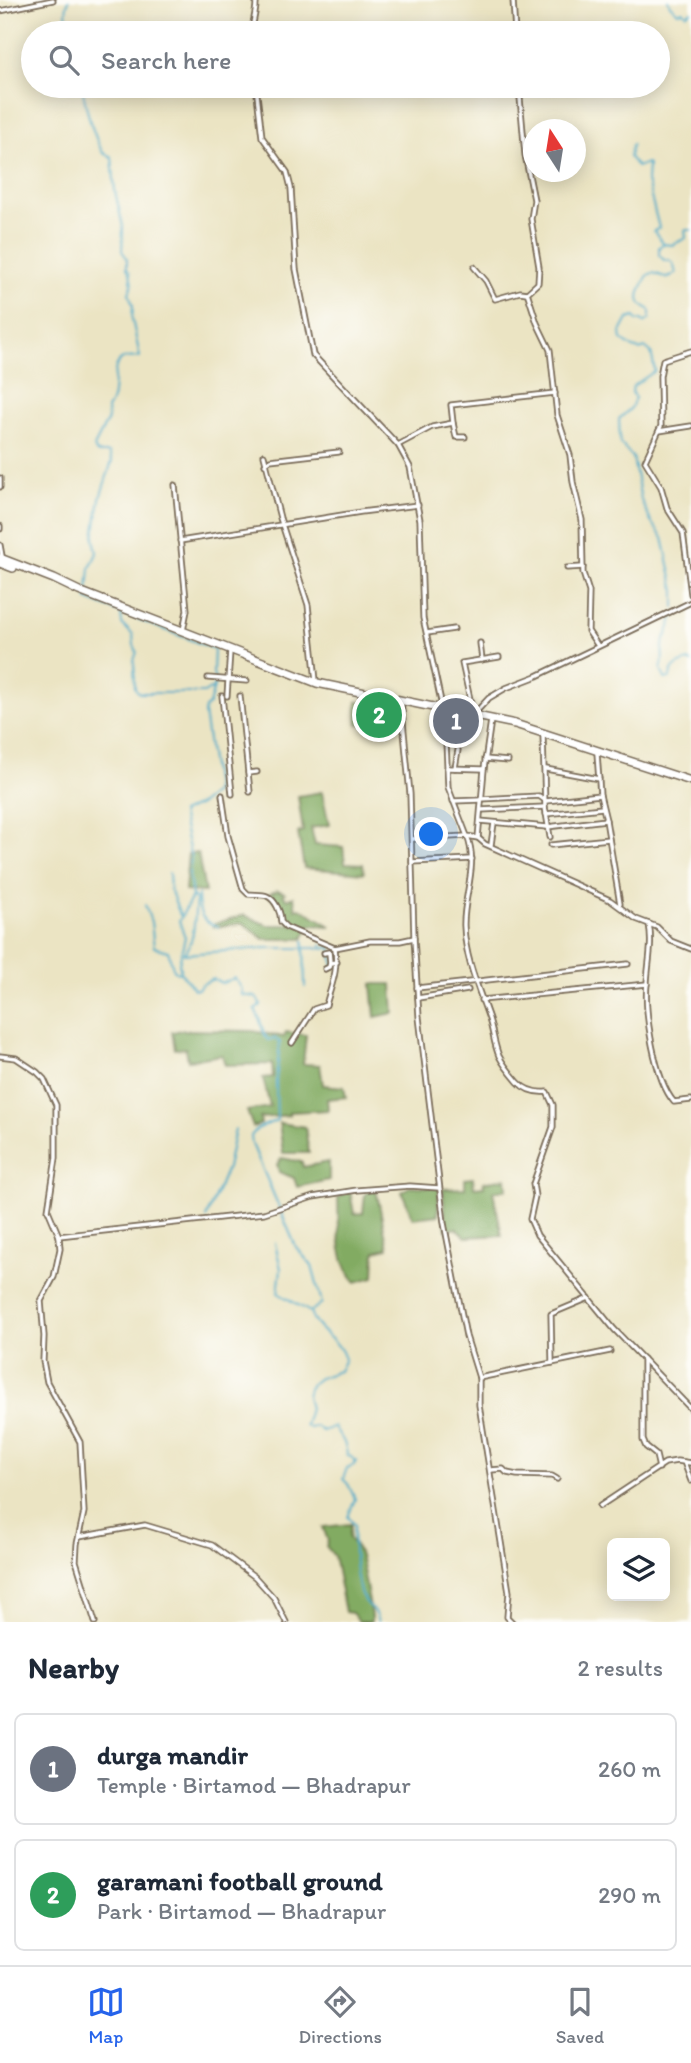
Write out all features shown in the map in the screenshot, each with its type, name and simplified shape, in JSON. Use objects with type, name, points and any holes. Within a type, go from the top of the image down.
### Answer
[{"type":"main road","points":[[1,560],[317,683],[491,719],[691,781]]},
{"type":"street","points":[[0,11],[53,0]]},
{"type":"street","points":[[253,21],[256,0]]},
{"type":"street","points":[[513,0],[514,21]]},
{"type":"street","points":[[257,98],[262,137],[287,172],[291,188],[296,269],[313,355],[398,445],[407,459],[418,505],[423,618],[443,710],[448,787],[471,847],[464,926],[468,953],[500,1057],[519,1084],[537,1093],[547,1092],[551,1098],[554,1127],[533,1184],[530,1219],[537,1235],[614,1329],[691,1409]]},
{"type":"street","points":[[520,98],[525,155],[534,200],[531,219],[539,267],[538,283],[527,293]]},
{"type":"street","points":[[474,267],[495,299],[520,292],[527,293]]},
{"type":"street","points":[[527,293],[550,350],[556,415],[570,455],[582,520],[583,567],[589,592],[588,631],[598,646]]},
{"type":"street","points":[[691,351],[663,360],[660,376],[661,426],[645,461],[661,487],[667,508],[683,533],[691,594]]},
{"type":"street","points":[[465,436],[456,437],[451,405],[555,393]]},
{"type":"street","points":[[398,445],[432,427],[453,423]]},
{"type":"street","points":[[659,431],[691,426]]},
{"type":"street","points":[[265,464],[270,460],[339,452]]},
{"type":"street","points":[[264,455],[282,525],[308,605],[317,683]]},
{"type":"street","points":[[0,478],[0,487]]},
{"type":"street","points":[[175,485],[187,610],[183,631]]},
{"type":"street","points":[[180,541],[418,505]]},
{"type":"street","points":[[0,545],[1,560]]},
{"type":"street","points":[[567,568],[583,567]]},
{"type":"street","points":[[473,716],[489,698],[691,602]]},
{"type":"street","points":[[427,633],[454,629]]},
{"type":"street","points":[[481,643],[482,660]]},
{"type":"street","points":[[228,696],[230,649]]},
{"type":"street","points":[[473,716],[462,663],[499,657]]},
{"type":"street","points":[[208,678],[247,681]]},
{"type":"street","points":[[222,696],[232,794]]},
{"type":"street","points":[[240,696],[250,792]]},
{"type":"street","points":[[401,701],[413,839],[417,988],[439,1188],[456,1292],[479,1378],[479,1405],[509,1592],[507,1618],[512,1622]]},
{"type":"street","points":[[478,838],[491,719]]},
{"type":"street","points":[[543,733],[545,807],[550,837]]},
{"type":"street","points":[[455,768],[458,750]]},
{"type":"street","points":[[597,751],[600,795],[620,906]]},
{"type":"street","points":[[485,759],[508,761]]},
{"type":"street","points":[[447,768],[484,769]]},
{"type":"street","points":[[545,769],[599,779]]},
{"type":"street","points":[[248,773],[257,772]]},
{"type":"street","points":[[222,795],[228,836],[243,889],[248,894],[270,898],[281,914],[281,922],[286,928],[335,948],[370,941],[414,938]]},
{"type":"street","points":[[453,801],[539,796],[546,801],[600,795]]},
{"type":"street","points":[[481,810],[545,807]]},
{"type":"street","points":[[546,814],[603,808]]},
{"type":"street","points":[[480,821],[547,827],[606,820]]},
{"type":"street","points":[[491,846],[494,823]]},
{"type":"street","points":[[413,839],[467,836],[478,838],[576,883],[620,906],[636,919],[657,927],[671,941],[691,949]]},
{"type":"street","points":[[551,845],[609,839]]},
{"type":"street","points":[[412,862],[472,859]]},
{"type":"street","points":[[649,924],[651,933],[647,984],[651,1030],[663,1085],[674,1102],[691,1100]]},
{"type":"street","points":[[292,1043],[314,1009],[326,1005],[334,984],[337,962],[335,948]]},
{"type":"street","points":[[324,953],[328,952],[330,963],[325,969]]},
{"type":"street","points":[[330,963],[337,962]]},
{"type":"street","points":[[417,988],[628,964]]},
{"type":"street","points":[[481,1000],[647,984]]},
{"type":"street","points":[[418,998],[468,990]]},
{"type":"street","points":[[0,1056],[27,1063],[44,1079],[56,1105],[56,1158],[48,1210],[59,1236],[60,1249],[54,1277],[41,1301],[43,1360],[47,1382],[80,1442],[84,1512],[76,1561],[95,1622]]},
{"type":"street","points":[[59,1236],[264,1213],[313,1197],[357,1190],[410,1186],[439,1188]]},
{"type":"street","points":[[552,1363],[551,1314],[589,1298]]},
{"type":"street","points":[[479,1378],[610,1351]]},
{"type":"street","points":[[642,1357],[643,1440],[646,1447],[656,1455],[659,1468]]},
{"type":"street","points":[[684,1462],[691,1481]]},
{"type":"street","points":[[600,1506],[666,1463],[691,1463]]},
{"type":"street","points":[[491,1470],[503,1469],[507,1473],[552,1476],[557,1479]]},
{"type":"street","points":[[79,1537],[145,1525],[212,1545],[255,1577],[274,1598],[286,1622]]},
{"type":"green space","points":[[357,702],[400,707],[402,723],[358,724]]},
{"type":"green space","points":[[322,792],[329,825],[311,828],[315,845],[343,847],[345,863],[363,864],[364,873],[304,868],[298,833],[303,831],[298,796]]},
{"type":"green space","points":[[198,853],[205,892],[185,891],[188,854]]},
{"type":"green space","points":[[277,890],[285,893],[283,895],[287,899],[294,897],[296,909],[300,908],[331,926],[310,925],[303,939],[264,939],[243,923],[214,927],[214,924],[244,915],[267,925],[292,925],[284,916],[284,909],[268,895]]},
{"type":"green space","points":[[372,984],[392,984],[394,1013],[375,1017]]},
{"type":"green space","points":[[253,1031],[284,1037],[286,1032],[306,1035],[303,1064],[320,1065],[323,1085],[344,1087],[346,1097],[327,1099],[328,1110],[289,1112],[289,1115],[260,1118],[261,1124],[253,1127],[247,1111],[270,1107],[263,1078],[273,1077],[272,1064],[225,1065],[222,1055],[188,1060],[186,1048],[175,1049],[172,1032]]},
{"type":"green space","points":[[279,1123],[305,1127],[309,1153],[283,1153]]},
{"type":"green space","points":[[282,1158],[302,1162],[303,1167],[329,1162],[329,1180],[297,1187],[294,1178],[279,1172],[277,1164]]},
{"type":"green space","points":[[473,1178],[474,1187],[484,1186],[483,1182],[506,1178],[507,1189],[493,1191],[502,1235],[466,1237],[456,1228],[446,1230],[443,1189],[465,1188],[465,1179]]},
{"type":"green space","points":[[410,1186],[439,1188],[438,1215],[413,1218],[402,1192]]},
{"type":"green space","points":[[376,1189],[388,1248],[375,1251],[374,1277],[356,1282],[342,1253],[338,1197],[350,1191],[354,1214],[363,1213],[365,1194]]},
{"type":"green space","points":[[351,1524],[349,1538],[358,1549],[371,1622],[359,1622],[352,1613],[345,1612],[334,1556],[326,1546],[328,1541],[323,1527]]},
{"type":"waterway","points":[[67,21],[69,0]]},
{"type":"waterway","points":[[668,0],[678,12],[687,14],[691,11]]},
{"type":"waterway","points":[[85,98],[103,153],[112,157],[115,191],[123,227],[122,251],[127,258],[130,272],[132,319],[140,357],[125,358],[118,363],[111,403],[107,409],[108,419],[94,447],[97,453],[109,453],[112,461],[100,498],[94,538],[97,553],[90,568],[88,591]]},
{"type":"waterway","points":[[632,144],[629,157],[637,167],[647,163],[648,165],[647,181],[659,228],[654,231],[663,243]]},
{"type":"waterway","points":[[675,607],[675,591],[663,538],[651,522],[641,500],[633,458],[620,443],[619,419],[631,408],[635,398],[633,386],[655,371],[651,352],[646,348],[633,348],[622,340],[621,332],[628,319],[635,317],[637,321],[642,320],[644,323],[650,319],[650,310],[639,301],[648,275],[653,273],[668,278],[676,273],[673,263],[665,261],[659,255],[659,247],[663,244],[672,245],[686,238],[685,230],[691,230]]},
{"type":"waterway","points":[[87,596],[88,600],[214,649],[215,683],[204,713],[215,788],[214,793],[199,805],[181,813],[191,858],[189,874],[192,897],[179,921],[185,937],[179,963],[181,973],[194,989],[213,979],[222,983],[235,978],[242,989],[242,995],[256,997],[261,1005],[255,1010],[268,1040],[274,1038],[280,1042],[276,1081],[277,1120],[257,1129],[251,1136],[252,1144],[296,1247],[312,1266],[322,1303],[310,1312],[318,1326],[338,1345],[345,1359],[339,1371],[319,1378],[310,1385],[307,1396],[310,1409],[305,1425],[309,1428],[316,1426],[322,1431],[334,1427],[344,1442],[347,1454],[356,1461],[347,1468],[343,1479],[355,1499],[348,1517],[355,1525],[355,1562],[360,1593],[378,1622]]},
{"type":"waterway","points":[[674,613],[663,649],[661,669],[665,679],[670,678],[678,665],[689,661],[691,663]]},
{"type":"waterway","points":[[121,614],[122,624],[133,635],[137,652],[134,660],[135,688],[139,693],[204,693],[212,690]]},
{"type":"waterway","points":[[169,873],[170,889],[180,915]]},
{"type":"waterway","points":[[198,895],[202,916],[218,927]]},
{"type":"waterway","points":[[184,953],[191,942],[194,928],[196,899],[192,897]]},
{"type":"waterway","points":[[145,905],[151,922],[154,947],[168,951],[174,971],[179,973]]},
{"type":"waterway","points":[[304,941],[305,987]]},
{"type":"waterway","points":[[322,944],[322,948],[331,947],[334,967]]},
{"type":"waterway","points":[[184,954],[267,948],[322,948]]},
{"type":"waterway","points":[[206,1218],[227,1168],[235,1129]]},
{"type":"waterway","points":[[275,1243],[281,1269],[278,1293],[310,1312]]},
{"type":"place","name":"garamani football ground","points":[[379,715]]},
{"type":"place","name":"durga mandir","points":[[456,721]]}]
